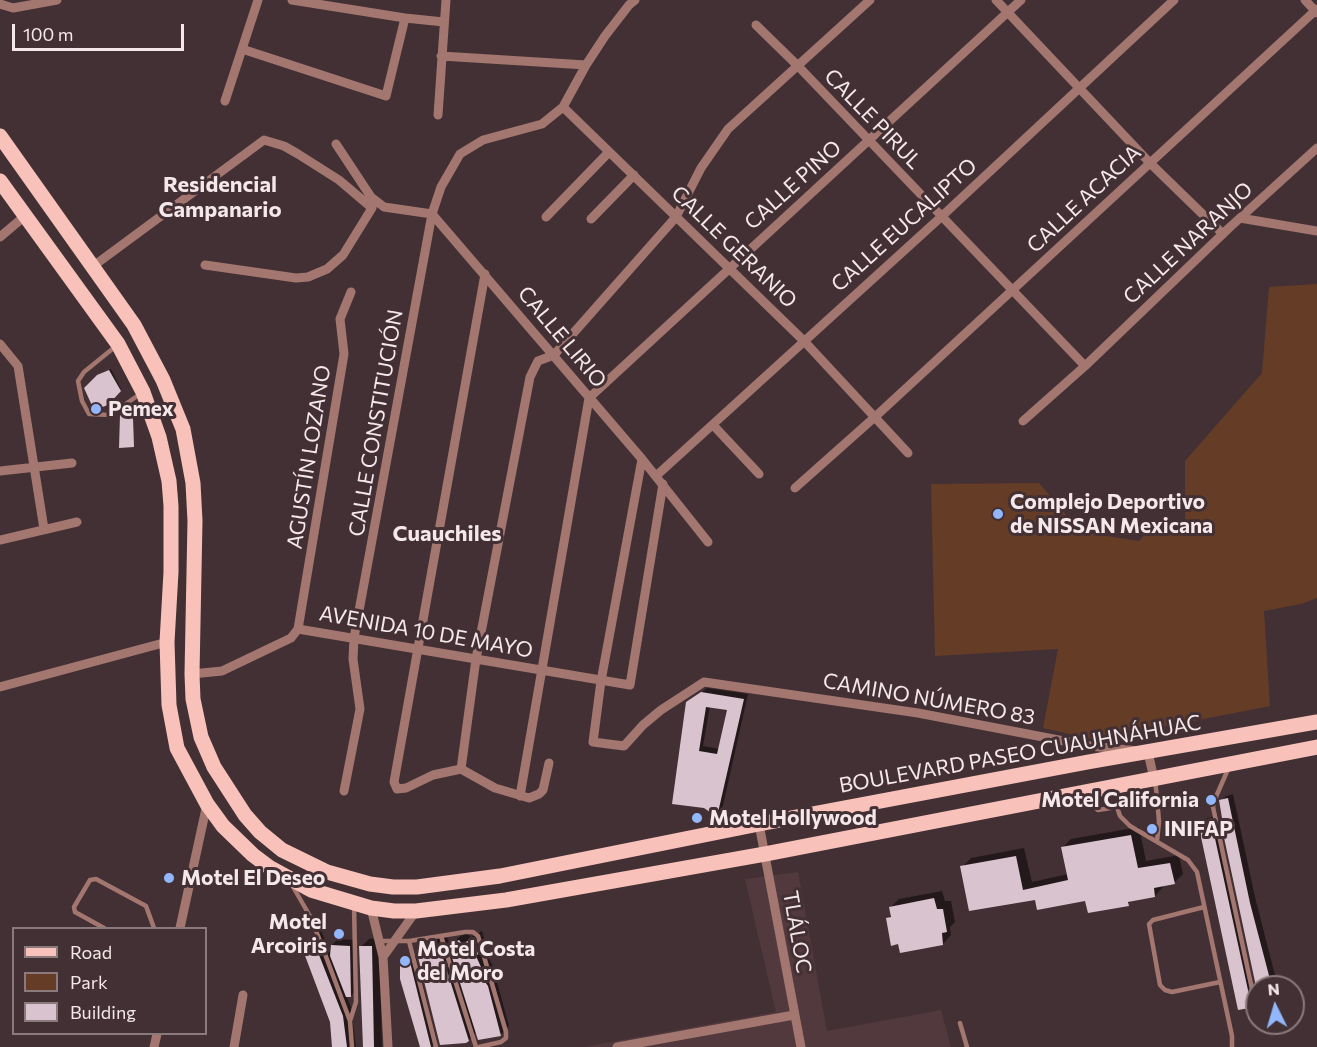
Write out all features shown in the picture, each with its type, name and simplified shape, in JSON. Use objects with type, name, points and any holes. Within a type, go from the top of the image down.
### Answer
[{"type":"main road","name":"BOULEVARD PASEO CUAUHNÁHUAC","points":[[0,136],[134,325],[163,380],[183,429],[193,483],[195,521],[193,699],[201,737],[214,767],[245,815],[260,832],[282,850],[327,872],[393,887],[427,886],[500,876],[759,824],[1317,722]]},
{"type":"main road","points":[[0,181],[118,344],[143,392],[159,436],[169,481],[171,572],[167,642],[169,705],[177,748],[207,804],[238,842],[261,861],[311,890],[371,908],[416,911],[506,900],[765,854],[1317,747]]},
{"type":"street","points":[[0,4],[57,0]]},
{"type":"street","points":[[225,101],[258,0]]},
{"type":"street","points":[[292,0],[444,22]]},
{"type":"street","points":[[438,115],[446,0]]},
{"type":"street","points":[[563,107],[585,65],[629,5],[636,0]]},
{"type":"street","points":[[461,769],[476,659],[530,377],[538,362],[554,355],[676,217],[701,168],[728,129],[870,0]]},
{"type":"street","points":[[996,0],[1150,163],[1223,234]]},
{"type":"street","name":"CALLE PINO","points":[[590,398],[729,267],[1021,0]]},
{"type":"street","name":"CALLE EUCALIPTO","points":[[660,480],[713,425],[1174,0]]},
{"type":"street","points":[[1305,0],[1316,11]]},
{"type":"street","name":"CALLE ACACIA","points":[[795,488],[1316,11]]},
{"type":"street","points":[[242,49],[386,96],[405,18]]},
{"type":"street","name":"CALLE PIRUL","points":[[756,25],[1085,366]]},
{"type":"street","points":[[441,56],[585,65]]},
{"type":"street","name":"CALLE GERANIO","points":[[563,107],[804,341],[908,453]]},
{"type":"street","name":"CALLE CONSTITUCIÓN","points":[[344,790],[360,709],[353,659],[354,638],[432,214],[441,187],[460,154],[483,140],[542,124],[563,107]]},
{"type":"street","points":[[92,267],[264,140],[284,146],[298,154],[339,180],[372,208],[343,255],[327,269],[308,277],[296,278],[205,265]]},
{"type":"street","points":[[336,144],[371,197],[384,207],[432,214]]},
{"type":"street","name":"CALLE NARANJO","points":[[1023,421],[1085,366],[1239,218],[1317,148]]},
{"type":"street","points":[[546,217],[609,152]]},
{"type":"street","points":[[591,219],[634,175]]},
{"type":"street","name":"CALLE LIRIO","points":[[432,214],[660,480],[708,542]]},
{"type":"street","points":[[0,237],[26,215]]},
{"type":"street","points":[[1239,218],[1317,231]]},
{"type":"street","points":[[485,274],[394,782],[397,789],[406,788],[433,776],[461,769],[495,788],[529,798],[543,790],[549,763]]},
{"type":"street","name":"AGUSTÍN LOZANO","points":[[298,628],[344,354],[340,320],[351,292]]},
{"type":"street","points":[[0,344],[18,366],[44,529]]},
{"type":"street","points":[[520,796],[540,670],[590,398]]},
{"type":"street","points":[[713,425],[759,474]]},
{"type":"street","points":[[601,681],[642,459]]},
{"type":"street","points":[[0,471],[72,463]]},
{"type":"street","name":"AVENIDA 10 DE MAYO","points":[[192,674],[222,671],[291,638],[298,628],[630,685],[660,480]]},
{"type":"street","points":[[0,540],[77,522]]},
{"type":"street","points":[[0,687],[167,642]]},
{"type":"street","name":"CAMINO NÚMERO 83","points":[[601,681],[593,742],[624,746],[642,725],[704,682],[918,713],[1090,746],[1148,752]]},
{"type":"street","points":[[1148,752],[1154,778]]},
{"type":"street","points":[[180,927],[207,804]]},
{"type":"street","name":"TLÁLOC","points":[[759,824],[801,1047]]},
{"type":"street","points":[[371,908],[383,957],[388,1047]]},
{"type":"street","points":[[383,957],[416,911]]},
{"type":"street","points":[[234,1047],[243,994]]},
{"type":"street","points":[[617,1047],[658,1043],[794,1015]]},
{"type":"lane","points":[[118,344],[84,372],[78,381],[82,400],[89,414],[110,415],[143,392]]},
{"type":"lane","points":[[1230,764],[1213,807],[1249,975]]},
{"type":"lane","points":[[1154,778],[1159,822],[1157,841]]},
{"type":"lane","points":[[1086,791],[1092,805],[1098,810],[1157,797]]},
{"type":"lane","points":[[1117,807],[1120,816],[1130,826],[1188,860],[1197,872],[1232,1036],[1232,1047]]},
{"type":"lane","points":[[102,927],[75,912],[74,907],[90,880],[96,879],[146,906],[154,927]]},
{"type":"lane","points":[[289,879],[310,918],[350,1021],[352,1047]]},
{"type":"lane","points":[[350,1021],[356,1002],[354,904]]},
{"type":"lane","points":[[1204,907],[1153,920],[1149,924],[1160,985],[1164,990],[1172,992],[1220,982]]},
{"type":"lane","points":[[379,941],[409,941],[441,936],[473,932],[478,936],[506,1032],[506,1038],[501,1042],[477,1047],[441,936]]},
{"type":"lane","points":[[409,941],[436,1047]]},
{"type":"lane","points":[[960,1023],[967,1047]]},
{"type":"shaded area","points":[[798,872],[827,1031],[941,1010],[951,1047],[583,1047],[776,1012],[745,879]]},
{"type":"green space","name":"Complejo Deportivo de NISSAN Mexicana","points":[[1317,284],[1317,598],[1301,604],[1264,611],[1270,706],[1096,740],[1043,728],[1058,649],[935,656],[931,484],[1039,483],[1081,532],[1139,541],[1153,525],[1185,524],[1185,461],[1262,373],[1269,287]]},
{"type":"building","points":[[109,370],[121,391],[108,405],[94,410],[84,388],[97,375]]},
{"type":"building","points":[[120,415],[133,415],[134,447],[119,448]]},
{"type":"building","points":[[701,692],[744,699],[717,817],[704,808],[672,804],[686,702]],"holes":[[[706,707],[727,710],[717,754],[699,751]]]},
{"type":"building","points":[[1228,798],[1250,903],[1269,975],[1254,975],[1220,819],[1222,818],[1219,800]]},
{"type":"building","points":[[1211,820],[1245,976],[1245,1009],[1238,1010],[1198,823]]},
{"type":"building","points":[[1131,835],[1138,868],[1170,863],[1175,884],[1154,888],[1155,897],[1128,902],[1129,906],[1088,913],[1085,901],[1037,910],[1035,900],[969,911],[960,866],[1016,856],[1023,890],[1068,880],[1061,847]]},
{"type":"building","points":[[934,898],[937,909],[943,909],[947,932],[942,933],[943,945],[900,953],[898,944],[891,946],[886,918],[891,917],[889,907]]},
{"type":"building","points":[[312,937],[343,1016],[347,1047],[332,1047],[330,1022],[301,945]]},
{"type":"building","points":[[473,938],[478,954],[476,956],[485,976],[483,979],[488,986],[501,1036],[478,1040],[448,945],[459,940],[462,944]]},
{"type":"building","points":[[331,945],[350,946],[351,997],[346,997],[330,956]]},
{"type":"building","points":[[439,945],[469,1041],[466,1043],[440,1045],[417,953],[417,948]]},
{"type":"building","points":[[359,946],[372,946],[374,1047],[363,1047]]},
{"type":"building","points":[[410,962],[431,1047],[420,1047],[400,979],[400,965]]},
{"type":"place","name":"Pemex","points":[[96,409]]},
{"type":"place","name":"Complejo Deportivo de NISSAN Mexicana","points":[[998,514]]},
{"type":"place","name":"Motel California","points":[[1211,800]]},
{"type":"place","name":"Motel Hollywood","points":[[697,818]]},
{"type":"place","name":"INIFAP","points":[[1152,829]]},
{"type":"place","name":"Motel El Deseo","points":[[169,878]]},
{"type":"place","name":"Motel Arcoiris","points":[[339,934]]},
{"type":"place","name":"Motel Costa del Moro","points":[[405,961]]},
{"type":"district","name":"Residencial Campanario","points":[[220,198]]},
{"type":"district","name":"Cuauchiles","points":[[447,534]]}]
